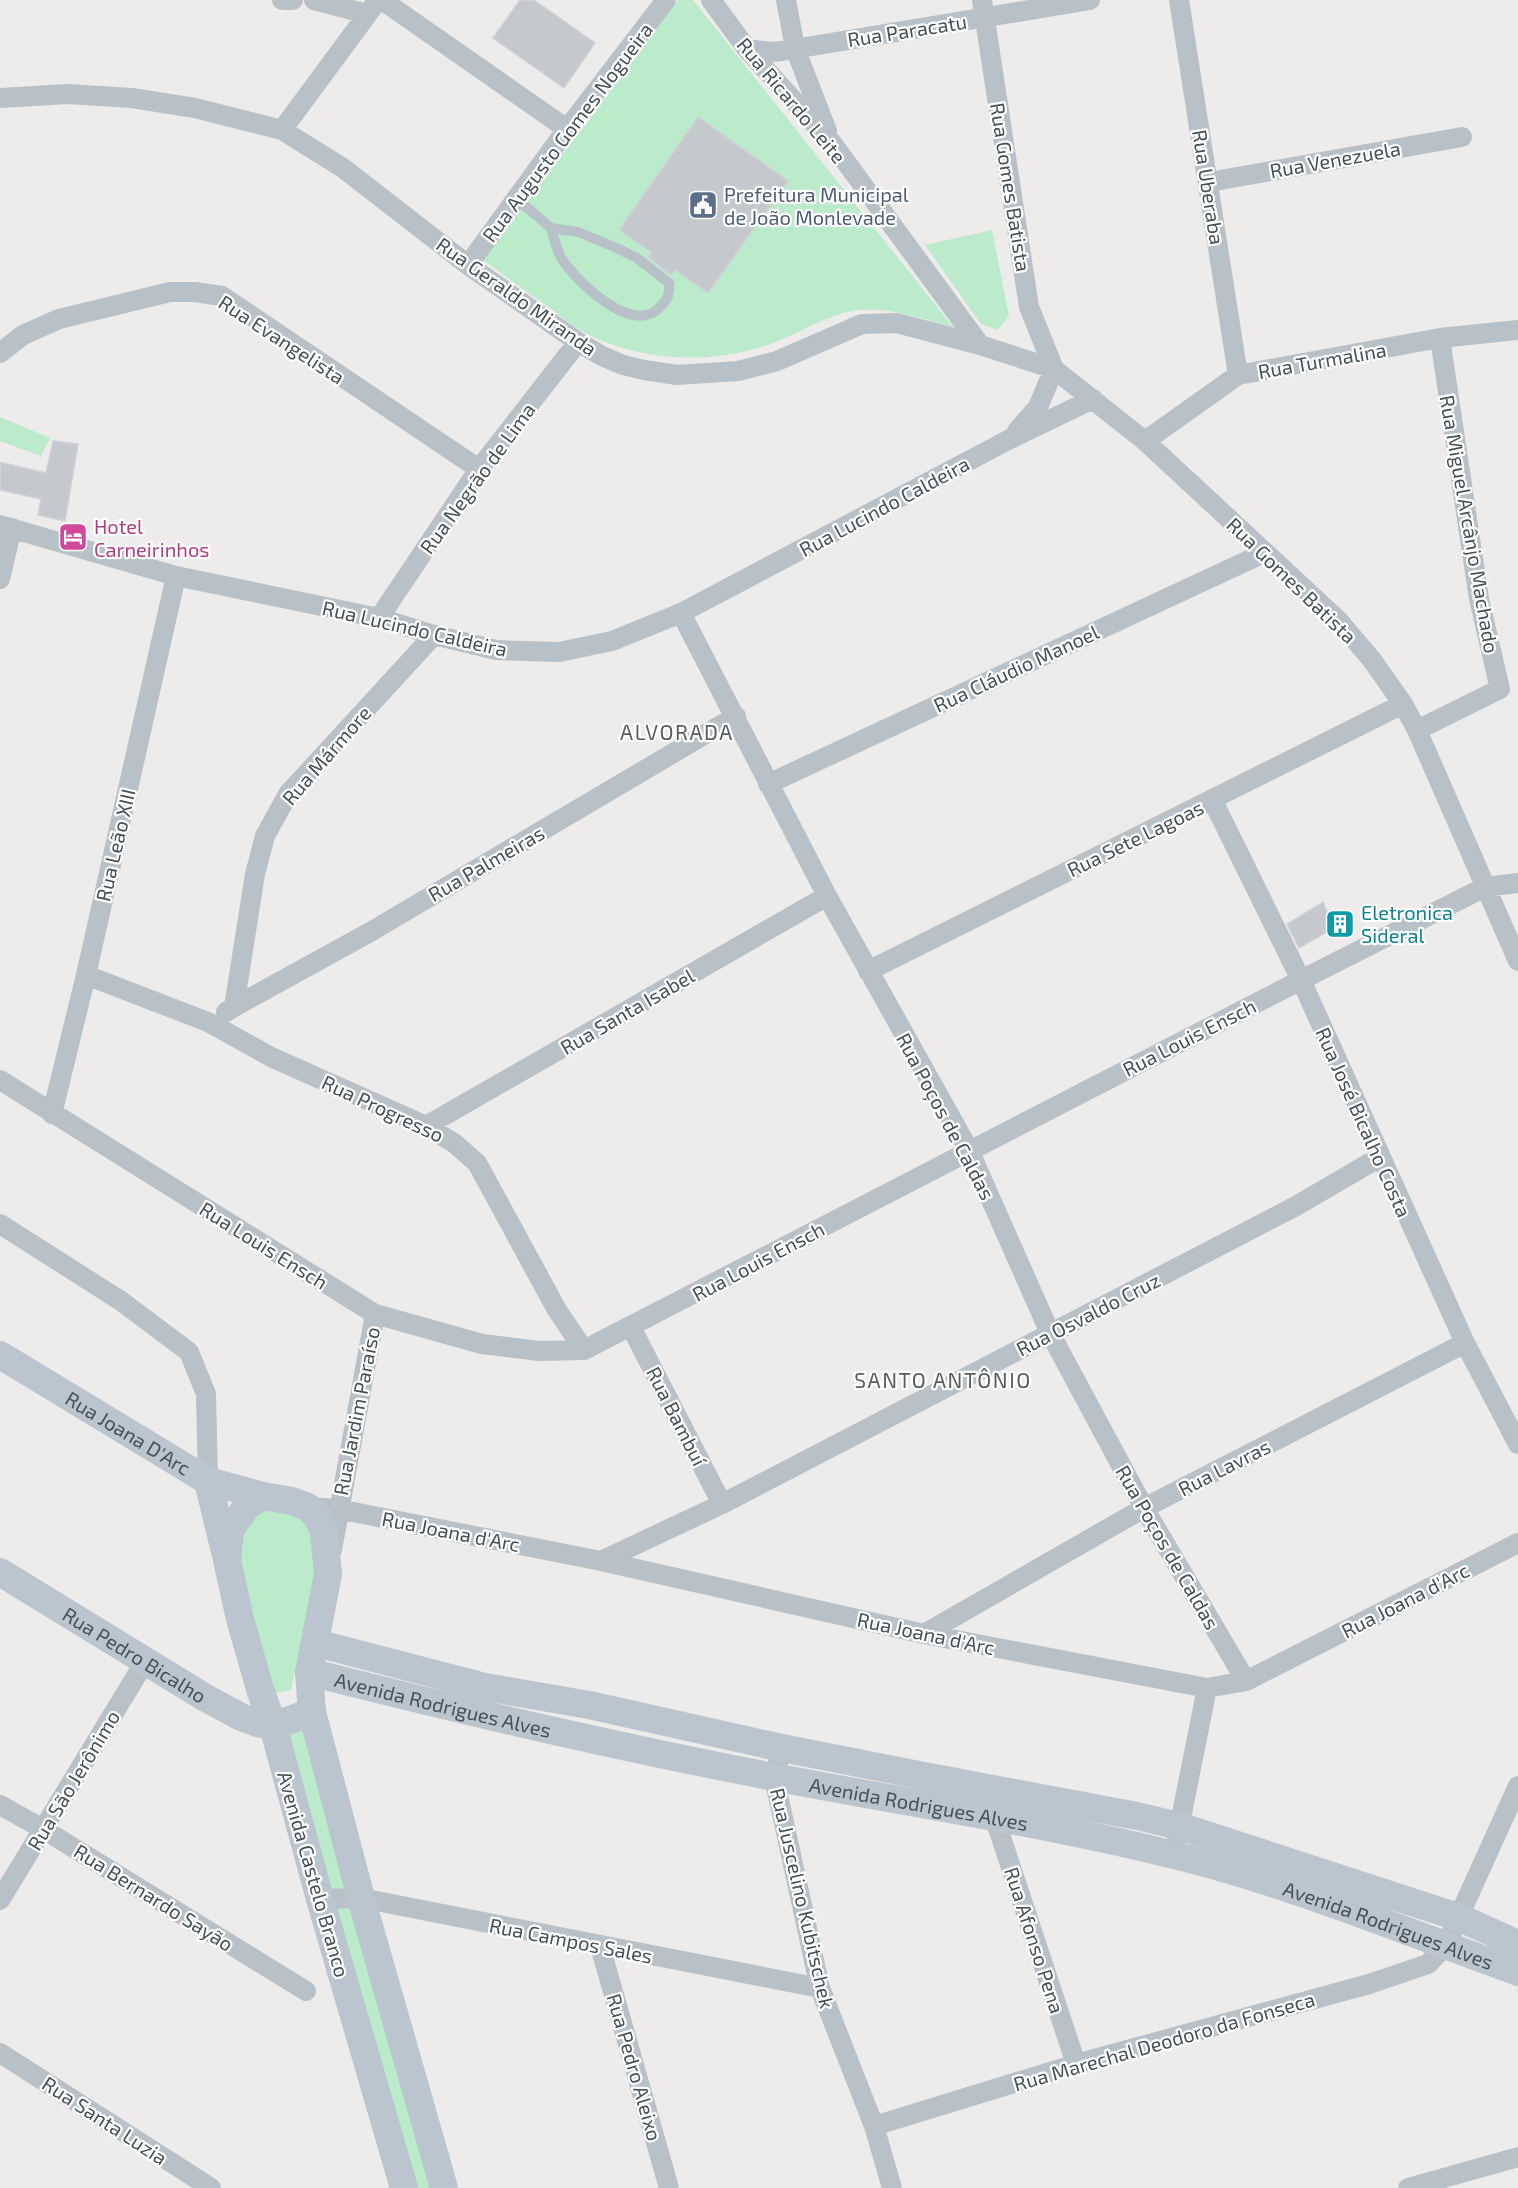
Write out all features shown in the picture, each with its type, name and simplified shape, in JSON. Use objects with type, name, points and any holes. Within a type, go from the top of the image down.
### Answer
[{"type":"street","points":[[282,0],[293,0]]},
{"type":"street","points":[[314,0],[375,5],[567,129]]},
{"type":"street","name":"Rua Augusto Gomes Nogueira","points":[[468,265],[567,129],[666,0]]},
{"type":"street","name":"Rua Ricardo Leite","points":[[711,0],[747,49],[832,143],[980,345]]},
{"type":"street","points":[[786,0],[795,48],[832,143]]},
{"type":"street","name":"Rua Paracatu","points":[[747,49],[771,52],[984,9],[1090,0]]},
{"type":"street","name":"Rua Uberaba","points":[[1179,0],[1238,375]]},
{"type":"street","points":[[282,130],[375,5]]},
{"type":"street","name":"Rua Gomes Batista","points":[[984,9],[1029,307],[1054,369]]},
{"type":"street","name":"Rua Geraldo Miranda","points":[[0,98],[67,94],[132,98],[195,108],[282,130],[343,168],[468,265],[578,342],[623,365],[676,375],[738,371],[777,361],[862,324],[897,323],[980,345],[1054,369]]},
{"type":"street","name":"Rua Venezuela","points":[[1209,182],[1462,137]]},
{"type":"street","name":"Rua Evangelista","points":[[0,353],[22,335],[59,319],[170,292],[195,292],[222,296],[479,470]]},
{"type":"street","name":"Rua Turmalina","points":[[1145,441],[1238,375],[1440,339],[1518,330]]},
{"type":"street","name":"Rua Miguel Arcânjo Machado","points":[[1417,730],[1500,689],[1479,599],[1440,339]]},
{"type":"street","name":"Rua Negrão de Lima","points":[[379,618],[479,470],[578,342]]},
{"type":"street","points":[[1054,369],[1093,399]]},
{"type":"street","name":"Rua Lucindo Caldeira","points":[[1008,440],[1029,420],[1038,407],[1054,369]]},
{"type":"street","name":"Rua Gomes Batista","points":[[1093,399],[1209,497],[1264,553],[1338,620],[1372,660],[1403,704],[1417,730],[1518,961]]},
{"type":"street","name":"Rua Lucindo Caldeira","points":[[6,526],[176,576],[379,618],[434,635],[496,650],[559,652],[612,641],[681,613],[1008,440],[1093,399]]},
{"type":"street","points":[[0,579],[6,526]]},
{"type":"street","name":"Rua Cláudio Manoel","points":[[768,784],[1264,553]]},
{"type":"street","name":"Rua Leão XIII","points":[[52,1114],[86,975],[176,576]]},
{"type":"street","name":"Rua Poços de Caldas","points":[[681,613],[827,896],[969,1150],[1050,1333],[1144,1508],[1246,1681]]},
{"type":"street","name":"Rua Mármore","points":[[234,1007],[255,874],[265,836],[288,794],[434,635]]},
{"type":"street","name":"Rua Sete Lagoas","points":[[868,971],[1403,704]]},
{"type":"street","name":"Rua Palmeiras","points":[[234,1007],[372,931],[736,716]]},
{"type":"street","name":"Rua José Bicalho Costa","points":[[1212,800],[1301,980],[1465,1342],[1518,1444]]},
{"type":"street","name":"Rua Louis Ensch","points":[[0,1080],[375,1314],[483,1344],[539,1351],[584,1350],[1485,886],[1518,883]]},
{"type":"street","name":"Rua Santa Isabel","points":[[426,1126],[827,896]]},
{"type":"street","name":"Rua Progresso","points":[[86,975],[208,1023],[271,1057],[426,1126],[454,1143],[477,1163],[557,1310],[584,1350]]},
{"type":"street","points":[[208,1023],[234,1007]]},
{"type":"street","name":"Rua Osvaldo Cruz","points":[[601,1561],[722,1504],[1296,1206],[1380,1157]]},
{"type":"street","points":[[0,1224],[121,1301],[189,1352],[206,1394],[208,1481]]},
{"type":"street","name":"Rua Jardim Paraíso","points":[[338,1509],[375,1314]]},
{"type":"street","name":"Rua Bambuí","points":[[631,1327],[722,1504]]},
{"type":"street","name":"Rua Lavras","points":[[924,1634],[1144,1508],[1465,1342]]},
{"type":"street","name":"Rua Joana D'Arc","points":[[0,1355],[208,1481],[263,1496]]},
{"type":"street","name":"Avenida Castelo Branco","points":[[208,1481],[260,1689],[273,1726],[320,1899],[404,2188]]},
{"type":"street","points":[[263,1496],[292,1501],[308,1507]]},
{"type":"street","name":"Avenida Castelo Branco","points":[[227,1560],[230,1530],[247,1506],[263,1496]]},
{"type":"street","name":"Avenida Castelo Branco","points":[[308,1507],[318,1518],[324,1532],[328,1574]]},
{"type":"street","name":"Rua Joana d'Arc","points":[[308,1507],[338,1509],[601,1561],[924,1634],[1207,1688],[1246,1681],[1518,1543]]},
{"type":"street","name":"Avenida Castelo Branco","points":[[338,1509],[316,1643],[309,1672],[312,1712],[361,1898],[444,2188]]},
{"type":"street","name":"Rua Pedro Bicalho","points":[[0,1572],[204,1697],[257,1724],[273,1726]]},
{"type":"street","name":"Avenida Rodrigues Alves","points":[[316,1643],[485,1687],[588,1705],[782,1748],[996,1803],[1264,1880],[1518,1972]]},
{"type":"street","name":"Rua São Jerônimo","points":[[0,1900],[146,1660]]},
{"type":"street","name":"Avenida Rodrigues Alves","points":[[309,1672],[478,1715],[774,1777],[1179,1826],[1458,1917],[1518,1944]]},
{"type":"street","points":[[478,1715],[485,1687]]},
{"type":"street","points":[[1174,1855],[1207,1688]]},
{"type":"street","points":[[273,1726],[312,1712]]},
{"type":"street","points":[[774,1777],[782,1748]]},
{"type":"street","name":"Rua Juscelino Kubitschek","points":[[774,1777],[820,1988],[874,2126],[892,2188]]},
{"type":"street","points":[[1446,1945],[1518,1786]]},
{"type":"street","name":"Rua Afonso Pena","points":[[996,1803],[1076,2064]]},
{"type":"street","name":"Rua Bernardo Sayão","points":[[0,1805],[44,1829],[306,1991]]},
{"type":"street","name":"Rua Campos Sales","points":[[320,1899],[361,1898],[820,1988]]},
{"type":"street","name":"Rua Marechal Deodoro da Fonseca","points":[[874,2126],[1076,2064],[1369,1984],[1428,1964],[1446,1945]]},
{"type":"street","name":"Rua Pedro Aleixo","points":[[600,1946],[669,2188]]},
{"type":"street","name":"Rua Santa Luzia","points":[[0,2053],[210,2188]]},
{"type":"street","points":[[1408,2188],[1518,2157]]},
{"type":"lane","points":[[516,198],[551,228],[561,258],[584,285],[603,302],[625,312],[643,315],[657,311],[667,300],[670,291],[669,282],[637,258],[578,232],[551,228]]},
{"type":"green space","points":[[678,0],[693,0],[953,327],[895,312],[852,311],[837,315],[771,344],[739,353],[693,358],[648,354],[625,349],[579,330],[483,260]]},
{"type":"green space","points":[[992,230],[1009,316],[998,330],[981,324],[925,245]]},
{"type":"green space","points":[[0,417],[50,438],[41,456],[0,441]]},
{"type":"green space","points":[[281,1508],[312,1526],[315,1573],[291,1690],[272,1694],[235,1547],[249,1517]]},
{"type":"green space","points":[[306,1727],[436,2188],[409,2188],[280,1737]]},
{"type":"building","points":[[520,0],[534,0],[595,43],[564,88],[493,38]]},
{"type":"building","name":"Prefeitura Municipal de João Monlevade","points":[[698,117],[788,181],[708,293],[675,270],[671,275],[648,257],[651,252],[619,230]]},
{"type":"building","points":[[53,441],[78,444],[65,521],[38,515],[41,499],[0,490],[0,462],[46,473]]},
{"type":"building","points":[[1323,902],[1334,928],[1299,948],[1287,924]]},
{"type":"place","name":"Prefeitura Municipal de João Monlevade","points":[[703,205]]},
{"type":"place","name":"Hotel Carneirinhos","points":[[73,537]]},
{"type":"place","name":"Eletronica Sideral","points":[[1340,924]]},
{"type":"district","name":"ALVORADA","points":[[677,731]]},
{"type":"district","name":"SANTO ANTÔNIO","points":[[943,1379]]}]
